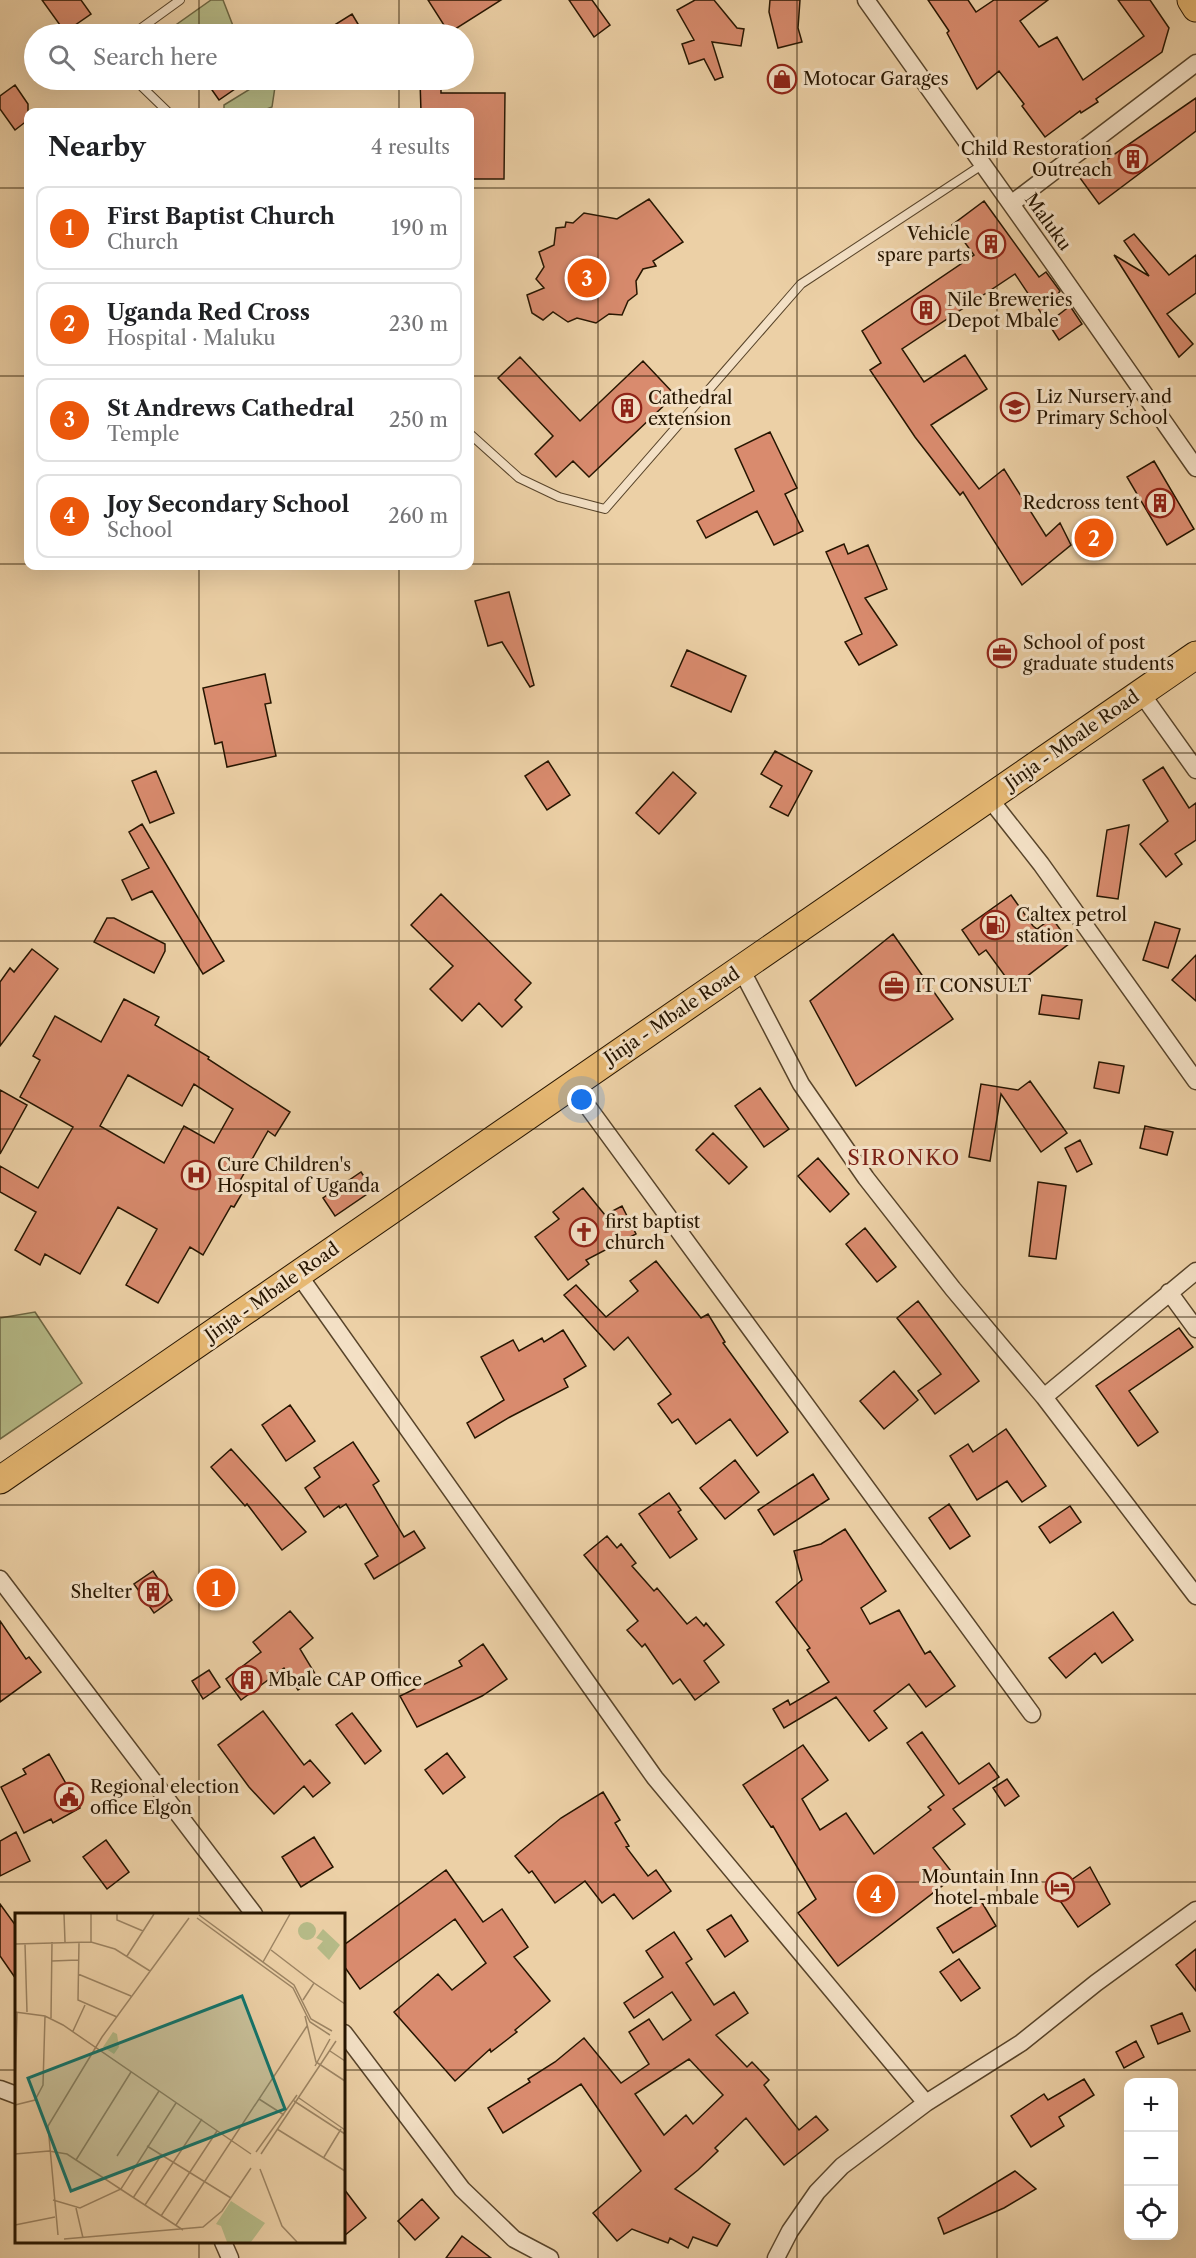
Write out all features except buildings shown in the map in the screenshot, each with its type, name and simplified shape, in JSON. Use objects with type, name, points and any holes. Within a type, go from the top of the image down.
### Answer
[{"type":"main road","points":[[1191,0],[1196,8]]},
{"type":"main road","name":"Jinja - Mbale Road","points":[[0,1480],[1196,655]]},
{"type":"street","name":"Maluku","points":[[866,0],[1196,468]]},
{"type":"street","points":[[1011,204],[1196,63]]},
{"type":"street","points":[[1141,693],[1196,770]]},
{"type":"street","points":[[989,798],[1041,864],[1196,1081]]},
{"type":"street","points":[[741,969],[801,1084],[866,1178],[953,1289],[1044,1397],[1196,1596]]},
{"type":"street","points":[[572,1085],[1032,1714]]},
{"type":"street","points":[[1044,1397],[1196,1271]]},
{"type":"street","points":[[298,1274],[655,1778],[926,2103]]},
{"type":"street","points":[[1169,1292],[1196,1329]]},
{"type":"street","points":[[0,1580],[253,1913]]},
{"type":"street","points":[[776,2258],[790,2231],[817,2192],[836,2172],[926,2103],[1021,2043],[1096,1983],[1196,1910]]},
{"type":"street","points":[[345,2034],[462,2189],[513,2239],[550,2258]]},
{"type":"street","points":[[0,2089],[15,2095]]},
{"type":"street","points":[[224,2243],[230,2258]]},
{"type":"lane","points":[[147,24],[180,0]]},
{"type":"lane","points":[[145,90],[164,108]]},
{"type":"lane","points":[[474,438],[519,478],[559,496],[605,509],[801,284],[982,165]]},
{"type":"green space","points":[[211,0],[223,0],[232,24],[177,24]]},
{"type":"green space","points":[[249,90],[275,90],[272,107],[269,108],[224,108],[224,105]]},
{"type":"green space","points":[[35,1312],[82,1383],[0,1439],[0,1318]]},
{"type":"place","name":"Motocar Garages","points":[[782,79]]},
{"type":"place","name":"Child Restoration Outreach","points":[[1133,159]]},
{"type":"place","name":"Vehicle spare parts","points":[[991,244]]},
{"type":"place","name":"St Andrews Cathedral","points":[[587,278]]},
{"type":"place","name":"Nile Breweries Depot Mbale","points":[[926,310]]},
{"type":"place","name":"Liz Nursery and Primary School","points":[[1015,407]]},
{"type":"place","name":"Cathedral extension","points":[[627,408]]},
{"type":"place","name":"Redcross tent","points":[[1160,503]]},
{"type":"place","name":"Uganda Red Cross","points":[[1094,538]]},
{"type":"place","name":"School of post graduate students","points":[[1002,653]]},
{"type":"place","name":"Caltex petrol station","points":[[995,925]]},
{"type":"place","name":"IT CONSULT","points":[[894,986]]},
{"type":"place","name":"Cure Children's Hospital of Uganda","points":[[196,1175]]},
{"type":"place","name":"first baptist church","points":[[584,1232]]},
{"type":"place","name":"First Baptist Church","points":[[216,1588]]},
{"type":"place","name":"Shelter","points":[[153,1592]]},
{"type":"place","name":"Mbale CAP Office","points":[[247,1680]]},
{"type":"place","name":"Regional election office Elgon","points":[[69,1797]]},
{"type":"place","name":"Mountain Inn hotel-mbale","points":[[1060,1887]]},
{"type":"place","name":"Joy Secondary School","points":[[876,1894]]},
{"type":"district","name":"SIRONKO","points":[[904,1157]]}]
